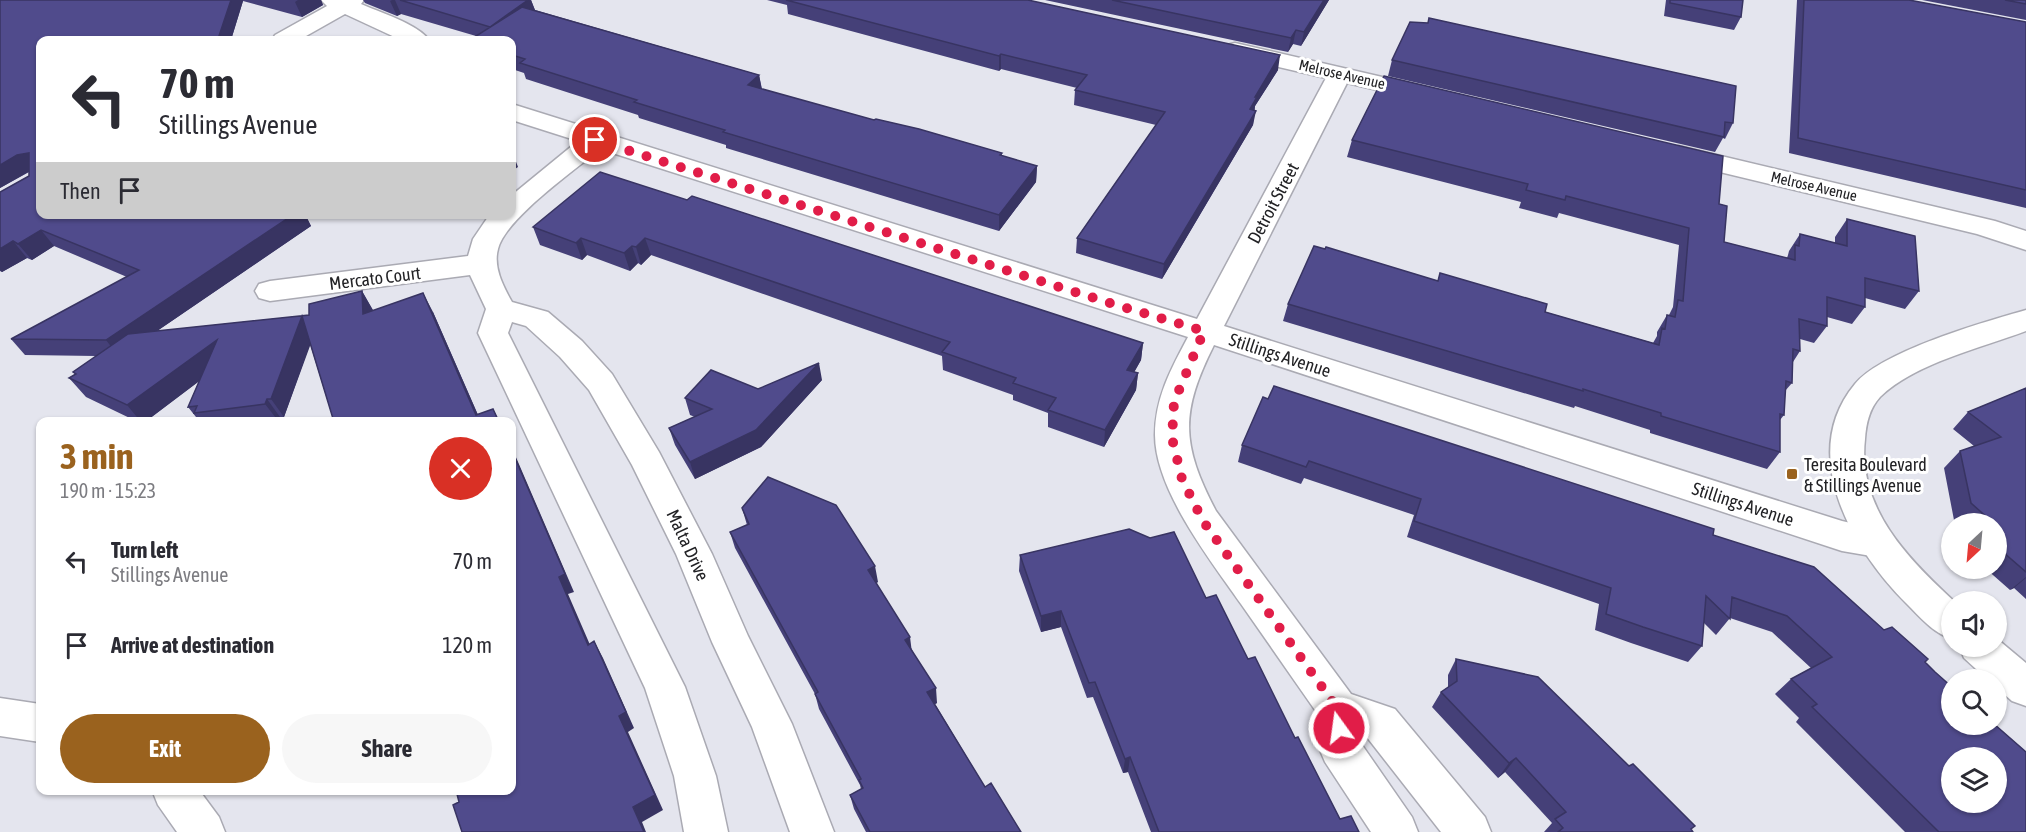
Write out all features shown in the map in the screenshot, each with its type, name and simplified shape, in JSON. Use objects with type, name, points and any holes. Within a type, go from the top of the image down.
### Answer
[{"type":"street","points":[[289,36],[343,1],[410,36]]},
{"type":"street","name":"Melrose Avenue","points":[[1214,46],[1448,99]]},
{"type":"street","name":"Detroit Street","points":[[1337,708],[1203,521],[1182,479],[1172,438],[1174,402],[1204,331],[1340,74]]},
{"type":"street","name":"Stillings Avenue","points":[[516,113],[1842,536],[1877,542]]},
{"type":"street","points":[[516,206],[595,140]]},
{"type":"street","name":"Melrose Avenue","points":[[1658,149],[1985,226],[2026,241]]},
{"type":"street","points":[[501,219],[485,244],[480,264],[489,289],[501,309],[493,333],[665,687],[695,776],[706,832]]},
{"type":"street","name":"Mercato Court","points":[[270,291],[480,264]]},
{"type":"street","name":"Malta Drive","points":[[501,309],[537,320],[571,349],[601,381],[647,461],[694,554],[731,642],[771,724],[812,832]]},
{"type":"street","points":[[1941,613],[1918,592],[1877,542],[1857,502],[1848,459],[1848,422],[1868,390],[1902,366],[2026,320]]},
{"type":"street","points":[[1991,657],[2026,688]]},
{"type":"street","points":[[1396,832],[1340,748],[1337,708],[1380,722],[1469,832]]},
{"type":"street","points":[[0,717],[36,722]]},
{"type":"street","points":[[177,795],[203,832]]},
{"type":"building","points":[[0,0],[231,0],[219,36],[36,36],[36,219],[287,219],[106,340],[11,339],[139,270],[41,230],[18,244],[13,241],[0,249],[0,192],[29,176],[29,153],[17,155],[0,165]]},
{"type":"building","points":[[400,0],[528,0],[490,27]]},
{"type":"building","points":[[786,0],[1028,0],[1280,55],[1255,97],[1257,97],[1250,109],[1256,111],[1164,264],[1077,238],[1165,112],[1075,90],[1087,75],[1001,54],[999,56]]},
{"type":"building","points":[[1112,0],[1324,0],[1304,32],[1296,30],[1291,38]]},
{"type":"building","points":[[1670,0],[1743,0],[1741,17],[1670,3]]},
{"type":"building","points":[[1804,0],[1909,0],[2026,22],[2026,190],[1798,138]]},
{"type":"building","points":[[2005,0],[2026,0],[2026,4]]},
{"type":"building","points":[[522,7],[759,75],[748,85],[874,120],[919,129],[1002,153],[1000,155],[1037,166],[999,215],[723,132],[725,130],[520,63],[525,59],[516,56],[516,36],[476,36]]},
{"type":"building","points":[[1429,18],[1736,86],[1733,123],[1725,122],[1724,137],[1392,60],[1410,22],[1428,23]]},
{"type":"building","points":[[1384,76],[1723,156],[1719,204],[1727,206],[1724,242],[1795,260],[1795,245],[1799,246],[1800,234],[1847,246],[1847,219],[1915,236],[1919,291],[1865,278],[1865,307],[1827,297],[1827,326],[1799,319],[1800,351],[1793,349],[1792,383],[1786,381],[1784,415],[1780,414],[1780,452],[1661,416],[1661,413],[1583,389],[1583,391],[1288,304],[1314,246],[1325,249],[1326,247],[1438,281],[1440,273],[1547,304],[1545,312],[1659,345],[1667,315],[1675,317],[1678,300],[1683,301],[1689,228],[1566,196],[1565,200],[1526,190],[1528,184],[1352,140]]},
{"type":"building","points":[[600,172],[687,200],[692,196],[1143,343],[1127,370],[1138,373],[1105,430],[1048,410],[1056,398],[1013,383],[1016,378],[942,352],[950,342],[645,238],[636,247],[632,246],[624,253],[581,238],[576,243],[533,227]]},
{"type":"building","points":[[362,291],[363,314],[423,293],[476,415],[493,409],[497,417],[332,417],[302,316],[271,399],[267,399],[265,404],[194,413],[197,406],[188,407],[217,340],[127,405],[69,378],[76,374],[73,372],[128,334],[309,315],[309,304]]},
{"type":"building","points":[[819,363],[756,430],[690,462],[669,428],[712,409],[685,398],[711,370],[758,389]]},
{"type":"building","points":[[1274,386],[1714,529],[1713,535],[1814,567],[1884,630],[1892,627],[1928,659],[1925,662],[1941,677],[1941,735],[2007,735],[2026,752],[2026,832],[1939,832],[1812,707],[1817,704],[1791,679],[1832,657],[1787,616],[1732,597],[1730,619],[1706,596],[1702,646],[1606,614],[1611,588],[1414,521],[1421,499],[1309,461],[1306,467],[1242,445],[1263,397],[1268,399]]},
{"type":"building","points":[[2026,388],[2026,572],[2007,555],[2007,513],[1982,513],[1971,503],[1960,451],[2001,437],[1968,412]]},
{"type":"building","points":[[516,460],[565,574],[559,577],[588,645],[594,641],[626,712],[619,716],[655,795],[633,807],[644,832],[462,832],[453,805],[459,802],[457,795],[516,795]]},
{"type":"building","points":[[768,477],[836,505],[875,566],[868,570],[910,637],[905,640],[936,688],[927,692],[985,787],[991,783],[1021,832],[870,832],[850,795],[863,788],[859,780],[861,779],[815,694],[818,692],[730,532],[749,524],[742,508]]},
{"type":"building","points":[[1129,529],[1150,538],[1174,532],[1206,598],[1216,595],[1248,659],[1255,657],[1295,738],[1298,737],[1340,819],[1351,816],[1359,832],[1159,832],[1130,757],[1125,759],[1095,682],[1089,683],[1061,611],[1041,616],[1020,555]]},
{"type":"building","points":[[1456,659],[1538,677],[1629,766],[1633,764],[1695,826],[1691,829],[1693,832],[1558,832],[1563,828],[1555,819],[1566,812],[1516,758],[1509,763],[1441,692],[1457,681]]},
{"type":"place","name":"Teresita Boulevard & Stillings Avenue","points":[[1792,474]]},
{"type":"route","points":[[595,140],[1204,331],[1174,402],[1172,438],[1182,479],[1203,521],[1337,708],[1339,728]]}]
